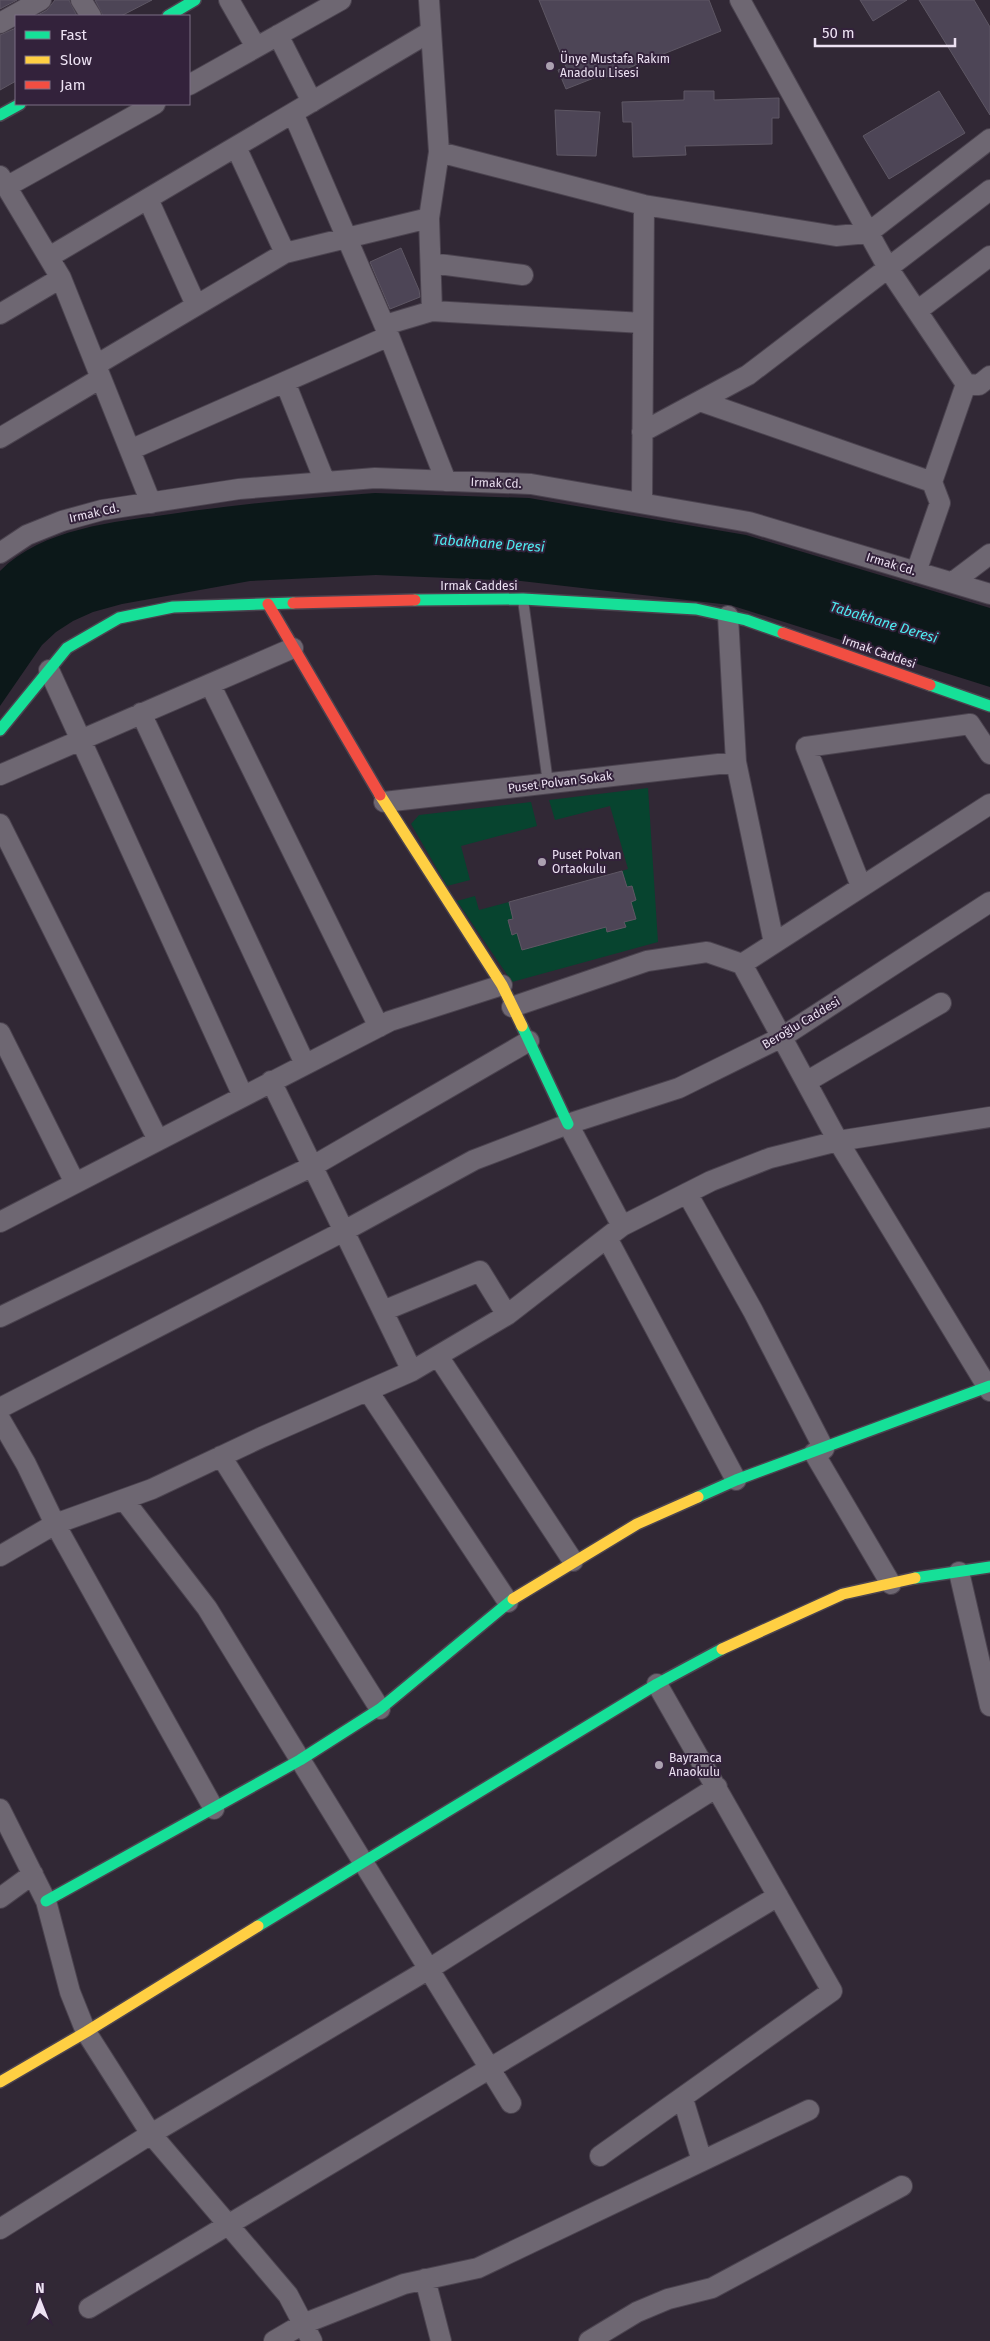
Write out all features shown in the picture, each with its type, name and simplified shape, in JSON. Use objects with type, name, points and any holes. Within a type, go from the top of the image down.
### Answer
[{"type":"street","points":[[0,23],[40,0]]},
{"type":"street","points":[[81,0],[90,15]]},
{"type":"street","points":[[170,15],[195,0]]},
{"type":"street","points":[[229,0],[256,47]]},
{"type":"street","points":[[190,84],[341,0]]},
{"type":"street","points":[[429,0],[439,152],[429,218],[432,312]]},
{"type":"street","points":[[740,0],[888,268],[966,384]]},
{"type":"street","points":[[49,258],[430,32]]},
{"type":"street","points":[[278,35],[312,102]]},
{"type":"street","points":[[0,116],[18,105]]},
{"type":"street","points":[[150,503],[61,278],[3,181],[153,105]]},
{"type":"street","points":[[292,113],[387,331],[446,481]]},
{"type":"street","points":[[439,152],[644,205],[836,236],[868,233],[990,139]]},
{"type":"street","points":[[236,147],[284,253]]},
{"type":"street","points":[[642,432],[748,375],[990,190]]},
{"type":"street","points":[[148,199],[196,305]]},
{"type":"street","points":[[642,503],[644,205]]},
{"type":"street","points":[[0,438],[196,305],[284,253],[429,218]]},
{"type":"street","points":[[917,312],[989,259]]},
{"type":"street","points":[[430,263],[523,275]]},
{"type":"street","points":[[0,314],[61,278]]},
{"type":"street","points":[[130,450],[286,382],[387,331],[432,312],[643,323]]},
{"type":"street","points":[[966,384],[979,385],[990,376]]},
{"type":"street","points":[[286,382],[325,482]]},
{"type":"street","points":[[916,572],[940,503],[932,482],[966,384]]},
{"type":"street","points":[[700,400],[932,482]]},
{"type":"street","name":"Irmak Cd.","points":[[0,553],[27,535],[62,521],[102,510],[239,489],[375,478],[531,484],[749,522],[990,594]]},
{"type":"street","points":[[953,582],[990,554]]},
{"type":"street","name":"Irmak Caddesi","points":[[0,730],[68,648],[119,618],[173,607],[268,604],[523,599],[696,609],[746,620],[990,706]]},
{"type":"street","points":[[268,604],[384,802],[502,985],[568,1124],[614,1232],[736,1480]]},
{"type":"street","points":[[728,616],[736,762],[774,943]]},
{"type":"street","points":[[0,774],[293,648]]},
{"type":"street","points":[[49,670],[243,1096]]},
{"type":"street","points":[[210,684],[379,1027]]},
{"type":"street","points":[[141,713],[305,1064]]},
{"type":"street","points":[[861,886],[806,747],[970,724],[990,754]]},
{"type":"street","name":"Puset Polvan Sokak","points":[[384,802],[736,762]]},
{"type":"street","points":[[742,964],[990,804]]},
{"type":"street","points":[[0,824],[158,1140]]},
{"type":"street","name":"Beroğlu Caddesi","points":[[0,1408],[344,1231],[474,1160],[568,1124],[679,1088],[782,1037],[990,902]]},
{"type":"street","points":[[46,1900],[300,1760],[380,1709],[508,1602],[573,1561],[638,1524],[736,1480],[989,1388],[838,1141],[742,964],[707,952],[647,961],[512,1007]]},
{"type":"street","points":[[0,1222],[379,1027],[502,985]]},
{"type":"street","points":[[806,1082],[941,1003]]},
{"type":"street","points":[[0,1033],[75,1183]]},
{"type":"street","points":[[0,1317],[313,1166],[529,1041]]},
{"type":"street","points":[[271,1081],[412,1372]]},
{"type":"street","points":[[0,1556],[55,1524],[152,1489],[221,1456],[412,1372],[507,1315],[614,1232],[711,1181],[770,1158],[838,1141],[990,1117]]},
{"type":"street","points":[[687,1193],[753,1311],[819,1451],[891,1584]]},
{"type":"street","points":[[383,1311],[480,1271],[507,1315]]},
{"type":"street","points":[[438,1356],[573,1561]]},
{"type":"street","points":[[368,1391],[508,1602]]},
{"type":"street","points":[[0,1419],[26,1464],[55,1524],[214,1809]]},
{"type":"street","points":[[221,1456],[380,1709]]},
{"type":"street","points":[[124,1500],[207,1608],[511,2103]]},
{"type":"street","points":[[0,2082],[86,2032],[363,1861],[657,1684],[711,1654],[843,1594],[990,1567]]},
{"type":"street","points":[[959,1572],[990,1706]]},
{"type":"street","points":[[600,2156],[684,2099],[832,1992],[657,1684]]},
{"type":"street","points":[[0,2229],[150,2134],[429,1968],[717,1787]]},
{"type":"street","points":[[0,1809],[46,1900],[70,1992],[86,2032],[150,2134],[288,2295],[308,2333]]},
{"type":"street","points":[[0,1898],[32,1874]]},
{"type":"street","points":[[89,2308],[778,1896]]},
{"type":"street","points":[[684,2099],[702,2161]]},
{"type":"street","points":[[274,2341],[308,2333],[404,2284],[478,2268],[809,2110]]},
{"type":"street","points":[[589,2341],[637,2312],[668,2299],[712,2288],[902,2186]]},
{"type":"street","points":[[425,2280],[441,2341]]},
{"type":"lane","points":[[523,599],[548,784]]},
{"type":"green space","points":[[648,788],[658,942],[512,982],[457,901],[475,896],[479,910],[509,902],[513,919],[508,921],[512,935],[517,933],[522,950],[606,927],[607,932],[625,927],[624,922],[636,919],[631,902],[636,900],[632,886],[627,887],[622,871],[628,869],[610,806],[555,820],[549,800]]},
{"type":"green space","points":[[531,802],[537,826],[461,846],[470,880],[447,886],[411,824],[419,815]]},
{"type":"water","name":"Tabakhane Deresi","points":[[375,493],[529,498],[746,535],[990,608],[990,687],[730,605],[521,581],[376,575],[250,581],[122,604],[93,612],[73,621],[56,632],[42,645],[0,706],[0,571],[17,557],[37,545],[80,529],[126,520],[248,504]]},
{"type":"building","points":[[0,0],[17,0],[0,9]]},
{"type":"building","points":[[55,0],[69,0],[76,15],[38,15],[47,10]]},
{"type":"building","points":[[95,0],[152,0],[123,15],[102,15]]},
{"type":"building","points":[[539,0],[709,0],[721,31],[601,79],[599,76],[566,89],[558,70],[566,67]]},
{"type":"building","points":[[860,0],[907,0],[873,21]]},
{"type":"building","points":[[919,0],[974,0],[990,27],[990,115]]},
{"type":"building","points":[[15,28],[15,82],[0,90],[0,35]]},
{"type":"building","points":[[684,91],[714,91],[714,100],[779,98],[779,118],[772,118],[772,144],[685,146],[686,155],[633,157],[632,122],[623,122],[622,102],[684,100]]},
{"type":"building","points":[[939,91],[965,133],[889,179],[863,136]]},
{"type":"building","points":[[555,110],[600,112],[596,156],[557,155]]},
{"type":"building","points":[[401,248],[419,290],[420,297],[390,309],[370,262]]},
{"type":"building","points":[[622,871],[627,887],[632,886],[636,900],[631,902],[636,919],[624,922],[626,927],[607,932],[606,927],[522,950],[517,933],[512,935],[508,920],[513,919],[509,902]]},
{"type":"traffic: fast","points":[[170,15],[195,0]]},
{"type":"traffic: fast","points":[[0,115],[18,105]]},
{"type":"traffic: fast","points":[[415,600],[523,599],[696,609],[746,620],[783,633]]},
{"type":"traffic: fast","points":[[0,730],[67,648],[119,618],[173,607],[293,603]]},
{"type":"traffic: fast","points":[[930,685],[990,706]]},
{"type":"traffic: fast","points":[[522,1026],[568,1124]]},
{"type":"traffic: fast","points":[[698,1497],[736,1480],[990,1386]]},
{"type":"traffic: fast","points":[[915,1578],[990,1567]]},
{"type":"traffic: fast","points":[[46,1901],[300,1760],[380,1709],[513,1599]]},
{"type":"traffic: fast","points":[[258,1926],[657,1684],[722,1649]]},
{"type":"traffic: slow","points":[[380,795],[502,985],[522,1026]]},
{"type":"traffic: slow","points":[[513,1599],[637,1524],[698,1497]]},
{"type":"traffic: slow","points":[[722,1649],[843,1594],[915,1578]]},
{"type":"traffic: slow","points":[[0,2082],[86,2032],[258,1926]]},
{"type":"traffic: jam","points":[[293,603],[415,600]]},
{"type":"traffic: jam","points":[[268,604],[380,795]]},
{"type":"traffic: jam","points":[[783,633],[930,685]]},
{"type":"place","name":"Ünye Mustafa Rakım Anadolu Lisesi","points":[[550,66]]},
{"type":"place","name":"Puset Polvan Ortaokulu","points":[[542,862]]},
{"type":"place","name":"Bayramca Anaokulu","points":[[659,1765]]}]
